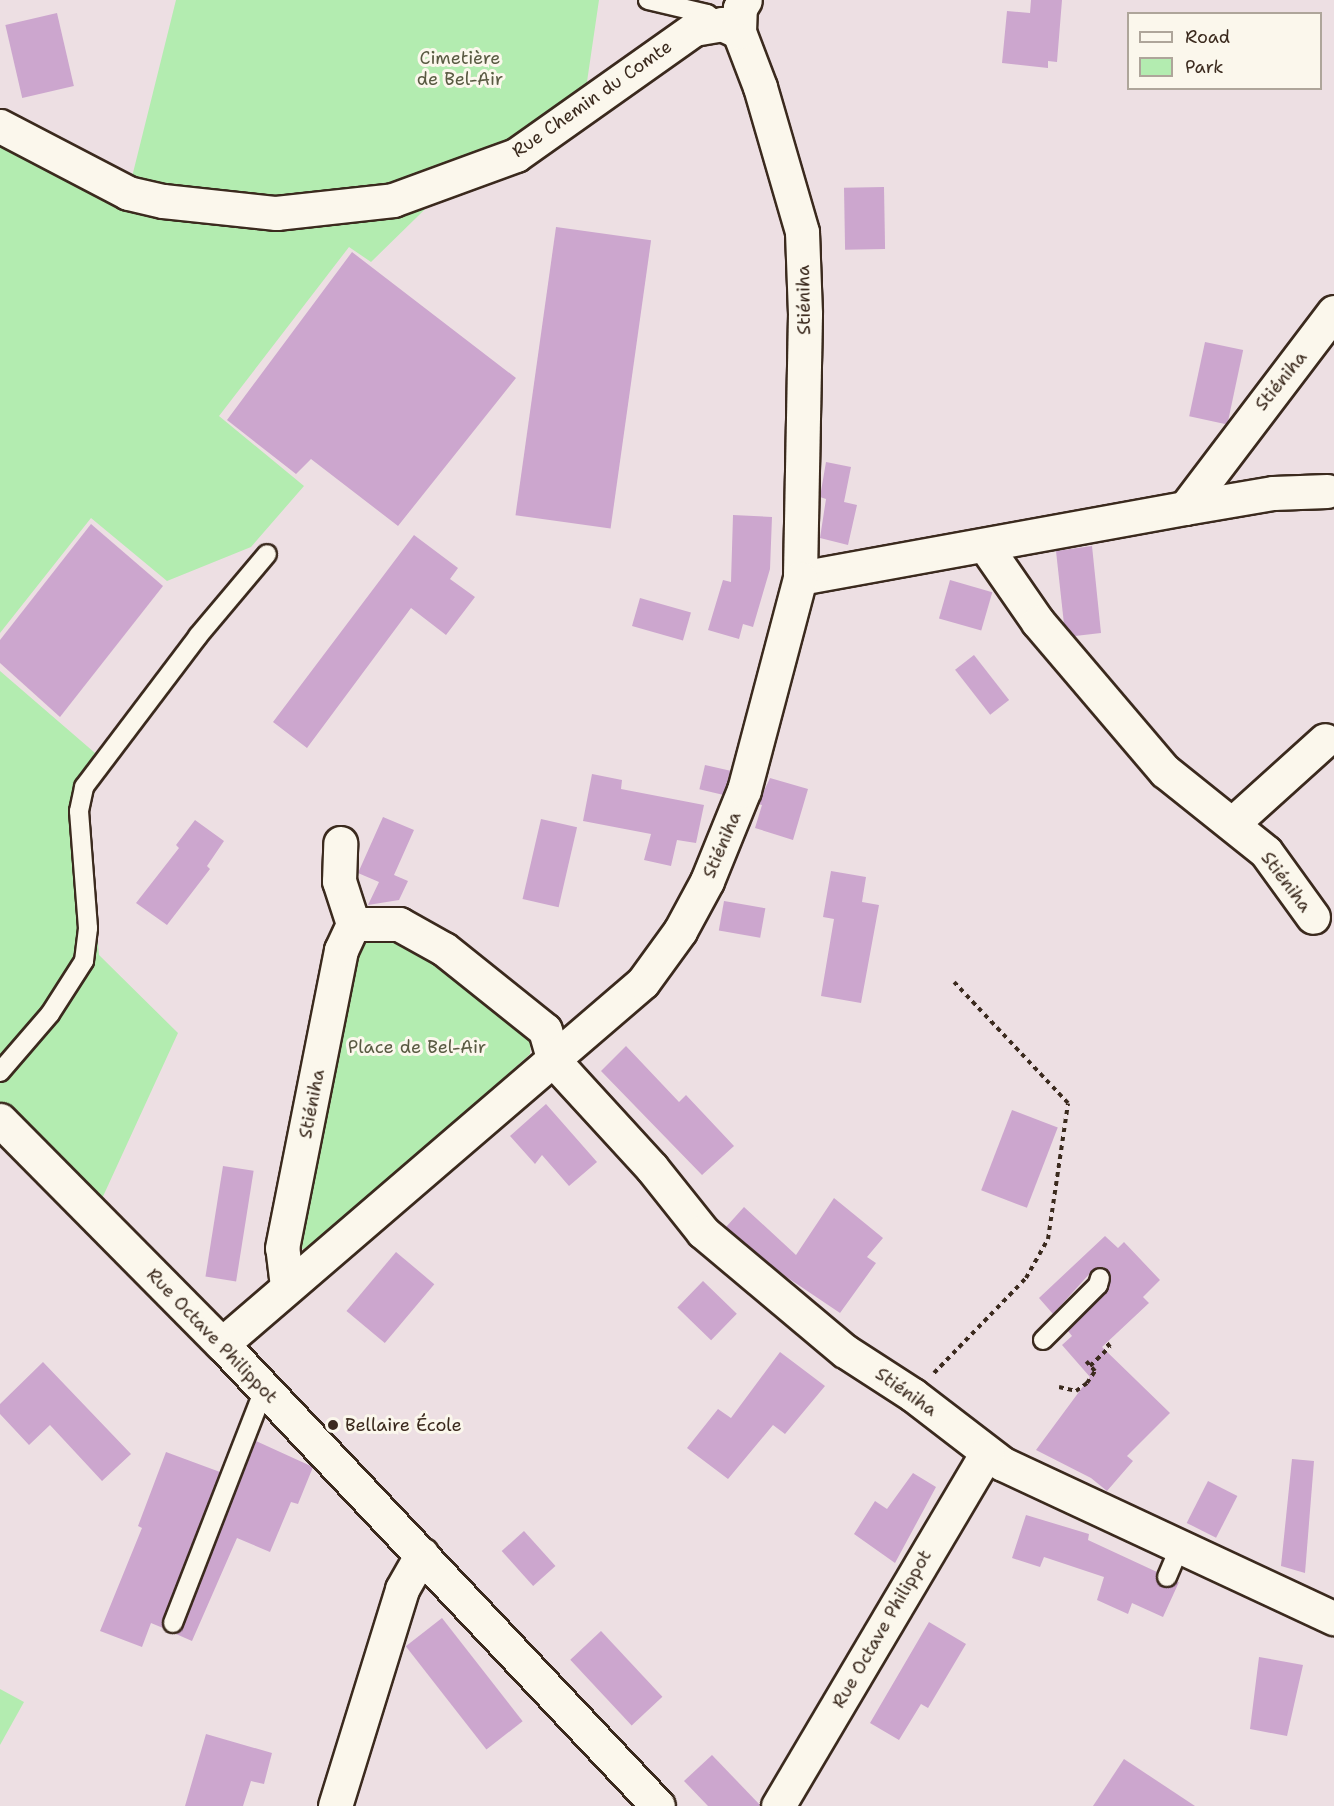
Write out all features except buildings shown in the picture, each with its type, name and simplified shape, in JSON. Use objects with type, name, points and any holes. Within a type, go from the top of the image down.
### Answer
[{"type":"street","points":[[729,19],[745,0]]},
{"type":"street","name":"Rue Chemin du Comte","points":[[0,126],[128,193],[163,201],[276,213],[393,200],[516,155],[668,45],[694,29],[729,19]]},
{"type":"street","name":"Stiéniha","points":[[222,1344],[287,1286],[554,1061],[643,982],[680,931],[707,881],[744,789],[800,578],[806,314],[802,232],[760,87],[729,19]]},
{"type":"street","name":"Stiéniha","points":[[1185,508],[1334,312]]},
{"type":"street","points":[[800,578],[824,571],[986,547],[1273,493],[1327,491]]},
{"type":"street","name":"Stiéniha","points":[[986,547],[1038,622],[1165,771],[1266,852],[1313,917]]},
{"type":"street","points":[[1232,824],[1325,740]]},
{"type":"street","points":[[340,843],[339,881],[353,924]]},
{"type":"street","name":"Stiéniha","points":[[287,1286],[282,1248],[341,950],[353,924],[399,924],[444,950],[545,1030],[554,1061],[652,1168],[703,1232],[845,1351],[913,1395],[987,1453],[1086,1506],[1180,1546],[1334,1618]]},
{"type":"street","name":"Rue Octave Philippot","points":[[0,1120],[222,1344],[658,1806]]},
{"type":"street","name":"Rue Octave Philippot","points":[[778,1806],[987,1453]]},
{"type":"street","points":[[335,1806],[402,1589],[422,1554]]},
{"type":"lane","points":[[648,0],[729,19]]},
{"type":"lane","points":[[0,1072],[50,1014],[84,961],[88,928],[79,811],[84,787],[198,636],[267,554]]},
{"type":"lane","points":[[1044,1340],[1101,1282]]},
{"type":"lane","points":[[173,1623],[264,1389]]},
{"type":"lane","points":[[1167,1577],[1180,1546]]},
{"type":"path","points":[[913,1395],[1026,1278],[1048,1239],[1068,1103],[954,982]]},
{"type":"path","points":[[1059,1387],[1071,1391],[1081,1389],[1093,1376],[1088,1363],[1110,1347],[1106,1342]]},
{"type":"green space","name":"Cimetière de Bel-Air","points":[[176,0],[599,0],[583,109],[461,174],[371,262],[349,247],[219,416],[304,486],[251,547],[167,581],[91,518],[0,633],[0,126],[128,193]]},
{"type":"green space","points":[[0,671],[102,759],[84,787],[99,955],[178,1033],[94,1216],[0,1120]]},
{"type":"green space","name":"Place de Bel-Air","points":[[392,936],[426,948],[531,1035],[530,1054],[327,1237],[295,1253],[356,948],[373,938]]},
{"type":"green space","points":[[0,1689],[24,1702],[0,1745]]},
{"type":"place","name":"Bellaire École","points":[[333,1425]]}]
